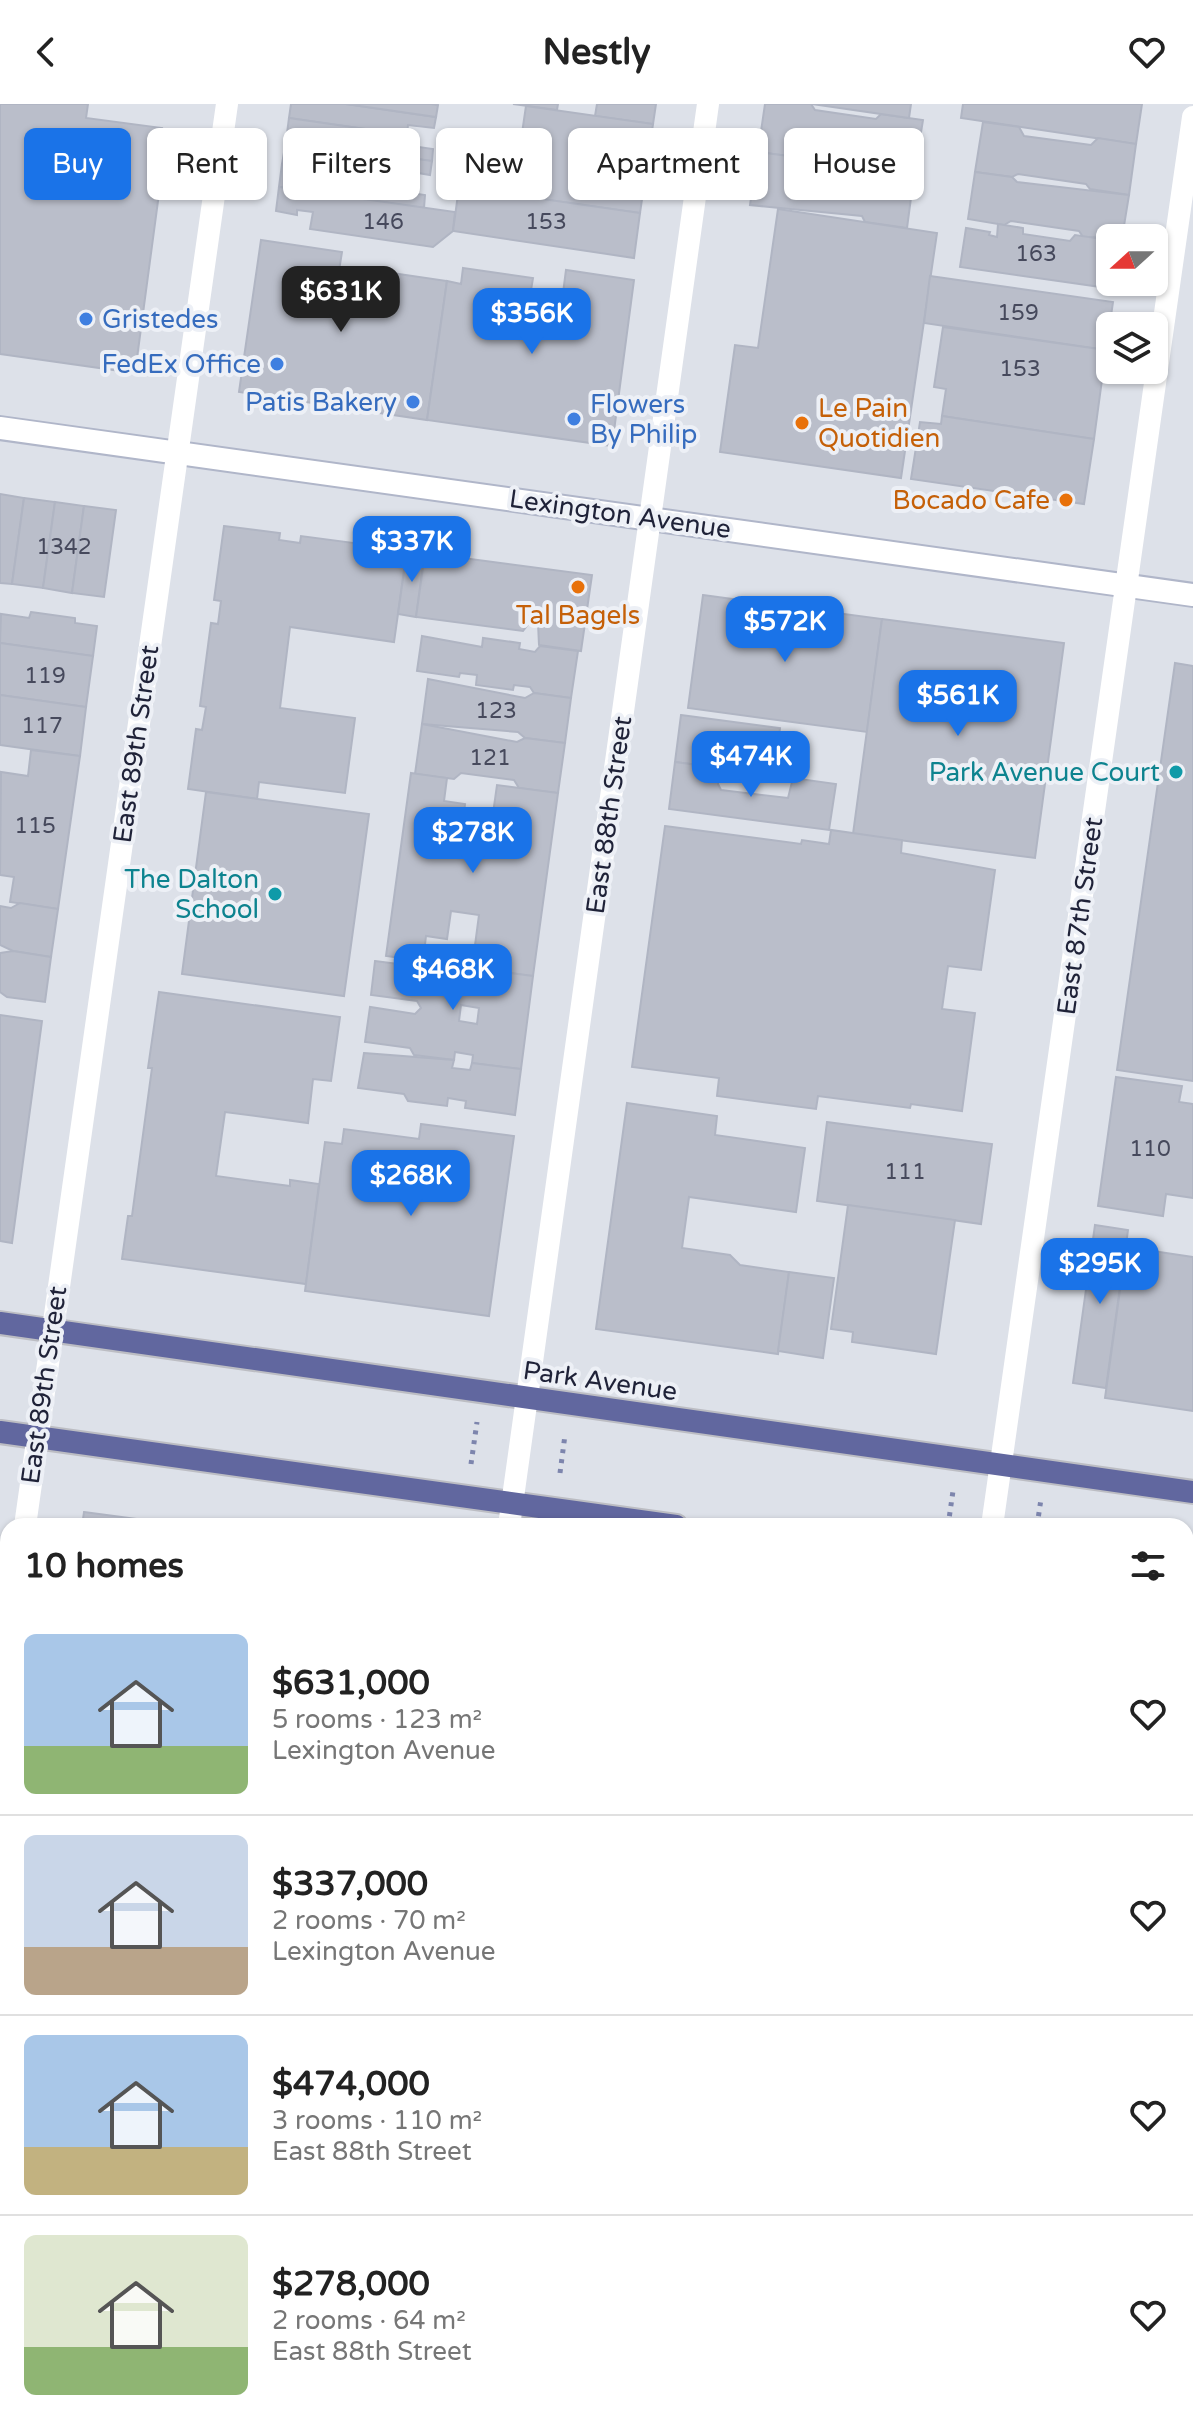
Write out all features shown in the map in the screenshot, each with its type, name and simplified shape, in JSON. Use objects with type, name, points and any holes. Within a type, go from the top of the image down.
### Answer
[{"type":"main road","name":"Park Avenue","points":[[0,1323],[1193,1492]]},
{"type":"main road","points":[[0,1432],[619,1518]]},
{"type":"street","name":"East 89th Street","points":[[26,1518],[227,104]]},
{"type":"street","name":"East 88th Street","points":[[510,1518],[708,104]]},
{"type":"street","name":"East 87th Street","points":[[993,1518],[1193,117]]},
{"type":"street","name":"Lexington Avenue","points":[[0,428],[1193,595]]},
{"type":"path","points":[[471,1464],[477,1422]]},
{"type":"path","points":[[560,1473],[565,1434]]},
{"type":"path","points":[[949,1518],[953,1491]]},
{"type":"path","points":[[1038,1518],[1041,1499]]},
{"type":"building","points":[[0,104],[88,104],[86,118],[162,128],[147,128],[147,200],[158,200],[135,373],[0,354]]},
{"type":"building","points":[[291,104],[346,104],[436,117],[434,128],[408,125],[408,128],[358,128],[289,118]]},
{"type":"building","points":[[346,104],[431,104],[438,105],[436,117]]},
{"type":"building","points":[[513,104],[558,104],[557,110]]},
{"type":"building","points":[[597,104],[656,104],[653,124],[595,116]]},
{"type":"building","points":[[765,104],[811,104],[815,110],[876,119],[881,114],[923,120],[922,128],[784,128],[784,155],[768,153],[768,128],[762,128]]},
{"type":"building","points":[[812,104],[911,104],[909,118]]},
{"type":"building","points":[[963,104],[1142,104],[1136,144],[961,118]]},
{"type":"building","points":[[526,106],[653,124],[652,128],[568,128],[568,200],[642,200],[640,213],[548,200],[552,200],[552,128],[523,128]]},
{"type":"building","points":[[289,118],[358,128],[288,128]]},
{"type":"building","points":[[983,122],[1019,127],[1024,136],[1091,145],[1098,138],[1136,144],[1129,195],[1090,189],[1086,184],[1018,174],[1012,177],[975,172]]},
{"type":"building","points":[[420,147],[433,149],[432,161],[420,159]]},
{"type":"building","points":[[768,153],[784,155],[784,200],[911,200],[907,228],[865,222],[862,216],[750,205],[751,200],[768,200]]},
{"type":"building","points":[[420,159],[432,161],[430,175],[420,173]]},
{"type":"building","points":[[282,164],[283,164],[283,188],[279,187]]},
{"type":"building","points":[[975,172],[1012,177],[1017,182],[1129,195],[1124,224],[1096,224],[1096,237],[1083,237],[1079,231],[1011,221],[1004,225],[968,219]]},
{"type":"building","points":[[279,187],[283,188],[283,200],[371,200],[455,212],[453,231],[433,247],[310,229],[313,212],[297,210],[297,215],[276,211]]},
{"type":"building","points":[[420,194],[425,195],[424,208],[369,200],[420,200]]},
{"type":"building","points":[[457,200],[550,200],[640,213],[634,258],[453,231]]},
{"type":"building","points":[[778,209],[937,233],[901,478],[720,452],[735,345],[758,348]]},
{"type":"building","points":[[998,224],[1023,228],[1023,234],[1070,241],[1075,235],[1096,238],[1096,286],[960,267],[966,228],[990,232],[989,235],[997,237]]},
{"type":"building","points":[[261,240],[342,252],[337,283],[369,287],[371,270],[447,281],[427,420],[239,392]]},
{"type":"building","points":[[463,268],[533,278],[530,296],[562,301],[566,270],[634,280],[612,446],[427,420],[447,281],[461,284]]},
{"type":"building","points":[[930,276],[1113,302],[1112,312],[1096,312],[1096,349],[924,323]]},
{"type":"building","points":[[943,327],[1096,349],[1096,384],[1101,384],[1094,439],[942,416],[946,389],[934,387]]},
{"type":"building","points":[[942,416],[1094,439],[1084,504],[911,479],[920,422],[941,424]]},
{"type":"building","points":[[0,494],[24,498],[12,584],[0,583]]},
{"type":"building","points":[[24,498],[55,502],[43,588],[12,584]]},
{"type":"building","points":[[55,502],[84,506],[72,593],[43,588]]},
{"type":"building","points":[[84,506],[116,510],[104,597],[72,593]]},
{"type":"building","points":[[224,526],[280,533],[279,540],[300,543],[301,536],[407,550],[394,642],[290,627],[280,708],[355,718],[345,793],[259,782],[257,799],[188,789],[196,729],[202,730],[206,707],[200,706],[211,623],[218,624],[221,601],[214,600]]},
{"type":"building","points":[[407,550],[425,553],[416,617],[398,614]]},
{"type":"building","points":[[425,553],[592,575],[581,651],[539,645],[538,623],[530,622],[523,631],[416,617]]},
{"type":"building","points":[[703,595],[882,619],[867,732],[688,708]]},
{"type":"building","points":[[31,612],[75,618],[75,623],[97,626],[93,656],[0,643],[1,614],[29,618]]},
{"type":"building","points":[[882,619],[1064,643],[1035,858],[853,834]]},
{"type":"building","points":[[422,636],[482,647],[483,638],[520,643],[519,649],[535,652],[540,646],[578,651],[571,698],[534,693],[530,687],[514,685],[513,690],[476,685],[477,675],[460,673],[459,677],[417,671]]},
{"type":"building","points":[[0,643],[93,656],[86,707],[0,695]]},
{"type":"building","name":"Park Avenue Court","points":[[1175,663],[1193,666],[1193,1081],[1117,1070]]},
{"type":"building","points":[[428,679],[525,698],[534,693],[571,698],[565,743],[525,738],[518,732],[422,724]]},
{"type":"building","points":[[0,695],[86,707],[80,756],[0,745]]},
{"type":"building","points":[[681,715],[780,728],[774,775],[675,762]]},
{"type":"building","points":[[422,724],[517,742],[525,738],[565,743],[558,793],[519,788],[514,780],[461,773],[454,779],[415,774]]},
{"type":"building","points":[[31,750],[80,756],[58,909],[10,902],[14,877],[0,875],[1,772],[28,776]]},
{"type":"building","points":[[675,762],[720,768],[718,784],[721,790],[788,798],[793,778],[836,784],[829,830],[669,809]]},
{"type":"building","points":[[411,773],[447,778],[444,801],[465,804],[462,832],[490,835],[497,785],[558,793],[533,976],[472,968],[479,915],[451,911],[447,939],[426,936],[423,961],[386,956]]},
{"type":"building","name":"The Dalton School","points":[[206,792],[369,814],[344,996],[182,974]]},
{"type":"building","points":[[665,826],[801,844],[802,840],[829,844],[831,830],[902,840],[901,853],[995,870],[981,970],[948,966],[942,1009],[975,1013],[962,1111],[911,1104],[910,1108],[818,1096],[816,1109],[717,1096],[719,1078],[632,1067]]},
{"type":"building","points":[[20,903],[58,909],[51,957],[13,951],[0,945],[0,906],[11,908]]},
{"type":"building","points":[[13,951],[51,957],[45,1002],[7,997],[0,992],[0,953]]},
{"type":"building","points":[[375,961],[421,967],[427,962],[533,976],[521,1069],[472,1063],[473,1055],[455,1052],[454,1060],[414,1055],[410,1048],[365,1042],[370,1007],[415,1014],[421,1008],[417,1001],[371,995]],"holes":[[[461,1005],[479,1008],[477,1024],[459,1021]]]},
{"type":"building","points":[[159,992],[340,1017],[331,1081],[313,1079],[308,1123],[225,1112],[216,1176],[290,1186],[290,1180],[319,1184],[306,1284],[122,1259],[128,1216],[132,1216]]},
{"type":"building","points":[[0,1015],[42,1021],[12,1243],[0,1241]]},
{"type":"building","points":[[364,1053],[454,1060],[452,1068],[470,1070],[472,1063],[521,1069],[515,1115],[465,1108],[466,1101],[448,1098],[447,1106],[408,1101],[404,1094],[358,1088]]},
{"type":"building","points":[[1116,1077],[1182,1086],[1179,1102],[1193,1104],[1193,1198],[1166,1194],[1163,1216],[1098,1206]]},
{"type":"building","points":[[627,1103],[717,1116],[715,1135],[805,1148],[796,1212],[689,1197],[682,1248],[730,1255],[740,1265],[789,1272],[778,1354],[596,1329]]},
{"type":"building","points":[[827,1122],[992,1144],[981,1224],[817,1201]]},
{"type":"building","points":[[421,1124],[514,1136],[489,1316],[305,1291],[325,1142],[342,1144],[344,1129],[419,1139]]},
{"type":"building","points":[[848,1205],[955,1220],[936,1354],[852,1342],[853,1332],[831,1329]]},
{"type":"building","points":[[1095,1225],[1128,1230],[1106,1388],[1073,1383]]},
{"type":"building","points":[[1126,1247],[1193,1257],[1193,1411],[1105,1398]]},
{"type":"building","points":[[789,1272],[834,1278],[823,1358],[778,1351]]},
{"type":"building","points":[[84,1512],[129,1518],[83,1518]]},
{"type":"place","name":"Gristedes","points":[[86,319]]},
{"type":"place","name":"FedEx Office","points":[[277,364]]},
{"type":"place","name":"Patis Bakery","points":[[413,402]]},
{"type":"place","name":"Flowers By Philip","points":[[574,419]]},
{"type":"place","name":"Le Pain Quotidien","points":[[802,423]]},
{"type":"place","name":"Bocado Cafe","points":[[1066,500]]},
{"type":"place","name":"Tal Bagels","points":[[578,587]]},
{"type":"place","name":"Park Avenue Court","points":[[1176,772]]},
{"type":"place","name":"The Dalton School","points":[[275,894]]}]
